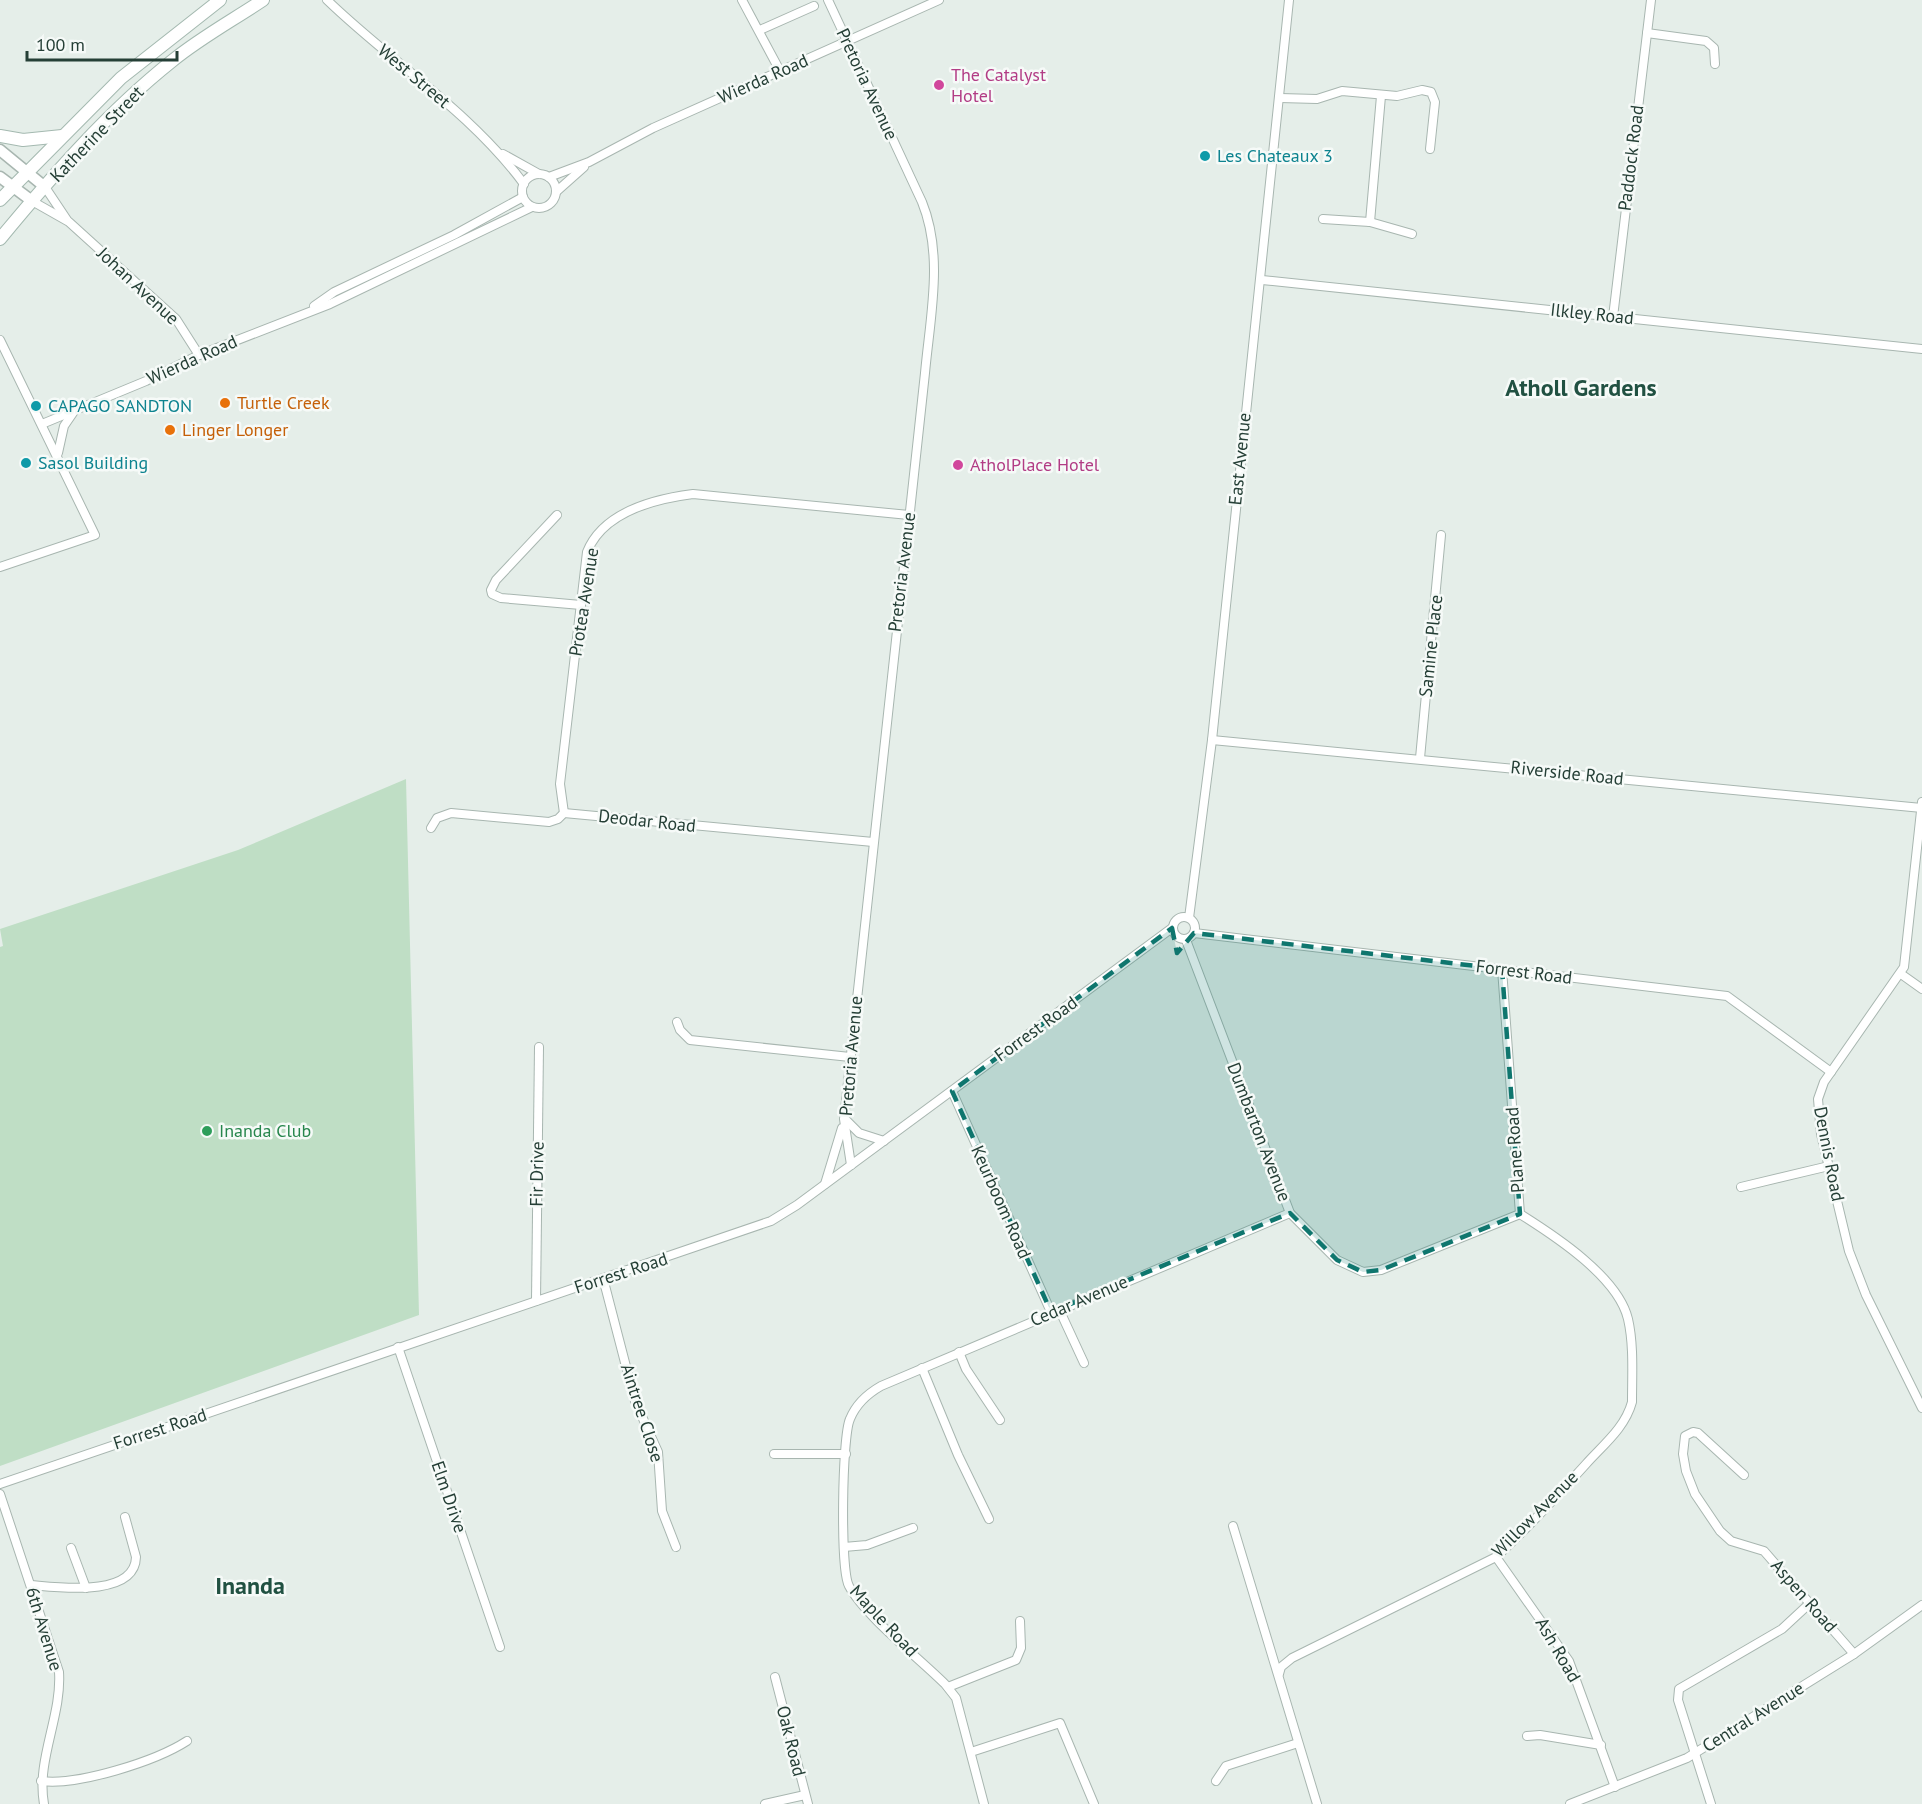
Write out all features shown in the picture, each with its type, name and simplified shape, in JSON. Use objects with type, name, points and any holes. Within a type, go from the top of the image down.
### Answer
[{"type":"main road","name":"Katherine Street","points":[[0,200],[121,78],[220,0]]},
{"type":"main road","name":"Katherine Street","points":[[0,239],[32,201],[134,94],[171,62],[263,0]]},
{"type":"main road","points":[[0,136],[23,140],[62,136]]},
{"type":"street","name":"West Street","points":[[327,0],[500,153],[524,184]]},
{"type":"street","points":[[742,0],[751,20],[760,30],[780,72]]},
{"type":"street","name":"Pretoria Avenue","points":[[828,0],[922,202],[933,234],[934,272],[844,1119],[851,1165]]},
{"type":"street","name":"Wierda Road","points":[[549,177],[589,162],[642,133],[939,0]]},
{"type":"street","name":"East Avenue","points":[[1189,918],[1212,740],[1229,566],[1262,280],[1289,0]]},
{"type":"street","name":"Paddock Road","points":[[1613,317],[1651,0]]},
{"type":"street","points":[[760,30],[814,6]]},
{"type":"street","points":[[1647,33],[1707,41],[1714,48],[1715,64]]},
{"type":"street","points":[[1280,98],[1317,99],[1342,91],[1381,96],[1397,96],[1422,90],[1431,92],[1435,102],[1430,149]]},
{"type":"street","points":[[1371,222],[1381,96]]},
{"type":"street","points":[[0,150],[45,187]]},
{"type":"street","name":"West Street","points":[[500,153],[538,174]]},
{"type":"street","name":"Wierda Road","points":[[557,191],[589,162]]},
{"type":"street","points":[[538,174],[549,177],[557,191],[550,205],[545,208],[532,207],[523,197],[524,184],[531,176],[538,174]]},
{"type":"street","points":[[0,177],[32,201]]},
{"type":"street","name":"Johan Avenue","points":[[45,187],[69,222]]},
{"type":"street","name":"Wierda Road","points":[[42,424],[199,355],[309,310],[330,304],[415,253],[523,197]]},
{"type":"street","name":"Johan Avenue","points":[[32,201],[69,222],[176,319],[199,355]]},
{"type":"street","name":"Wierda Road","points":[[371,280],[419,262],[532,207]]},
{"type":"street","points":[[1323,219],[1371,222],[1412,234]]},
{"type":"street","points":[[415,253],[419,262]]},
{"type":"street","name":"Ilkley Road","points":[[1262,280],[1922,349]]},
{"type":"street","points":[[0,340],[95,535],[0,567]]},
{"type":"street","points":[[57,455],[64,426],[75,410]]},
{"type":"street","name":"Protea Avenue","points":[[564,813],[560,784],[588,552],[594,537],[609,523],[659,500],[713,494],[909,515]]},
{"type":"street","points":[[557,515],[495,580],[491,590],[492,594],[501,598],[581,605]]},
{"type":"street","name":"Samine Place","points":[[1420,758],[1441,535]]},
{"type":"street","name":"Riverside Road","points":[[1212,740],[1922,806]]},
{"type":"street","name":"Dennis Road","points":[[1922,806],[1905,958],[1901,974],[1831,1072],[1818,1099],[1829,1166],[1857,1274],[1922,1408]]},
{"type":"street","name":"Deodar Road","points":[[431,828],[437,818],[451,813],[549,822],[558,819],[564,813],[873,842]]},
{"type":"street","points":[[1189,918],[1194,924],[1194,933],[1186,940],[1176,937],[1172,928],[1176,920],[1189,918]]},
{"type":"street","name":"Forrest Road","points":[[0,1484],[771,1221],[884,1141],[1172,928]]},
{"type":"street","name":"Forrest Road","points":[[1194,933],[1727,996],[1831,1072]]},
{"type":"street","name":"Dumbarton Avenue","points":[[1186,940],[1290,1213],[1337,1260],[1363,1272],[1390,1266],[1520,1214]]},
{"type":"street","name":"Plane Road","points":[[1502,969],[1520,1214],[1600,1275],[1618,1297],[1628,1318]]},
{"type":"street","points":[[1901,974],[1922,989]]},
{"type":"street","points":[[677,1022],[680,1030],[690,1040],[850,1057]]},
{"type":"street","name":"Fir Drive","points":[[536,1301],[539,1047]]},
{"type":"street","name":"Keurboom Road","points":[[952,1091],[1055,1311],[1084,1363]]},
{"type":"street","points":[[825,1184],[844,1119],[859,1133],[884,1141]]},
{"type":"street","points":[[1741,1187],[1829,1166]]},
{"type":"street","name":"Cedar Avenue","points":[[870,1393],[959,1352],[1290,1213]]},
{"type":"street","name":"Aintree Close","points":[[603,1278],[635,1401],[658,1452],[662,1511],[676,1547]]},
{"type":"street","name":"Willow Avenue","points":[[1278,1674],[1281,1667],[1292,1658],[1496,1557],[1551,1502],[1625,1420],[1632,1402],[1628,1318]]},
{"type":"street","name":"Elm Drive","points":[[398,1347],[500,1647]]},
{"type":"street","points":[[959,1352],[966,1369],[1000,1420]]},
{"type":"street","points":[[922,1368],[958,1455],[989,1519]]},
{"type":"street","name":"Maple Road","points":[[870,1393],[850,1417],[846,1454],[844,1571],[853,1593],[948,1687],[960,1706],[984,1804]]},
{"type":"street","name":"Aspen Road","points":[[1744,1475],[1704,1436],[1693,1432],[1685,1436],[1683,1454],[1689,1479],[1695,1494],[1720,1532],[1731,1541],[1764,1551],[1854,1654]]},
{"type":"street","points":[[774,1454],[846,1454]]},
{"type":"street","name":"6th Avenue","points":[[0,1494],[54,1652],[60,1680],[41,1781],[44,1804]]},
{"type":"street","points":[[31,1585],[86,1588],[122,1579],[134,1569],[136,1557],[125,1517]]},
{"type":"street","points":[[1233,1526],[1317,1804]]},
{"type":"street","points":[[844,1547],[867,1545],[913,1528]]},
{"type":"street","points":[[71,1548],[86,1588]]},
{"type":"street","name":"Ash Road","points":[[1496,1557],[1569,1661],[1615,1787]]},
{"type":"street","points":[[1711,1804],[1697,1752],[1677,1695],[1681,1687],[1782,1629],[1809,1604]]},
{"type":"street","name":"Central Avenue","points":[[1570,1804],[1697,1752],[1854,1654],[1922,1605]]},
{"type":"street","points":[[948,1687],[1016,1660],[1022,1648],[1020,1621]]},
{"type":"street","name":"Oak Road","points":[[775,1677],[807,1800]]},
{"type":"street","points":[[971,1752],[1060,1723],[1094,1804]]},
{"type":"street","points":[[1527,1736],[1540,1735],[1601,1745]]},
{"type":"street","points":[[41,1781],[71,1782],[155,1756],[187,1741]]},
{"type":"street","points":[[1216,1781],[1226,1766],[1298,1743]]},
{"type":"street","points":[[765,1804],[807,1800]]},
{"type":"highlighted area","points":[[1172,928],[1177,953],[1194,933],[1502,969],[1520,1214],[1381,1270],[1363,1272],[1337,1260],[1290,1213],[1051,1312],[952,1091]]},
{"type":"green space","name":"Inanda Club","points":[[406,779],[419,1315],[0,1466],[0,947],[3,946],[0,929],[238,850]]},
{"type":"place","name":"The Catalyst Hotel","points":[[939,85]]},
{"type":"place","name":"Les Chateaux 3","points":[[1205,156]]},
{"type":"place","name":"Turtle Creek","points":[[225,403]]},
{"type":"place","name":"CAPAGO SANDTON","points":[[36,406]]},
{"type":"place","name":"Linger Longer","points":[[170,430]]},
{"type":"place","name":"Sasol Building","points":[[26,463]]},
{"type":"place","name":"AtholPlace Hotel","points":[[958,465]]},
{"type":"place","name":"Inanda Club","points":[[207,1131]]},
{"type":"district","name":"Atholl Gardens","points":[[1581,388]]},
{"type":"district","name":"Inanda","points":[[250,1586]]}]
